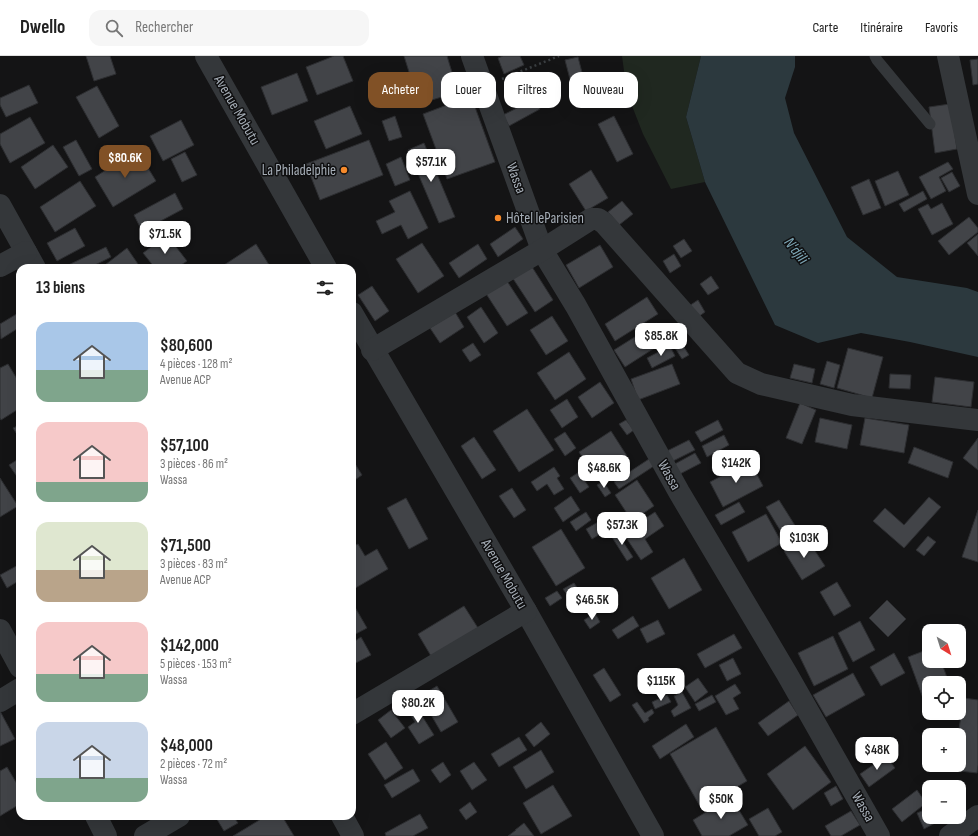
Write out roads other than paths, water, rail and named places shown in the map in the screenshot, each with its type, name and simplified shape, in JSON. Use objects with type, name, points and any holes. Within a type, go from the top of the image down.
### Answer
[{"type":"street","name":"Avenue Mobutu","points":[[206,56],[324,264]]},
{"type":"street","name":"Wassa","points":[[472,56],[542,250],[576,306],[679,492],[787,674],[879,836]]},
{"type":"street","points":[[948,56],[978,194]]},
{"type":"street","points":[[0,205],[30,260],[0,266]]},
{"type":"street","points":[[372,350],[542,250],[591,219],[598,219],[609,228],[737,373],[761,384],[852,405],[978,420]]},
{"type":"street","name":"Avenue Mobutu","points":[[356,320],[526,611],[653,836]]},
{"type":"street","points":[[356,712],[526,611]]},
{"type":"street","points":[[0,630],[16,660]]},
{"type":"street","points":[[0,701],[16,691]]},
{"type":"street","points":[[950,836],[978,816]]},
{"type":"street","points":[[98,820],[106,836]]},
{"type":"street","points":[[145,836],[172,820]]},
{"type":"street","points":[[344,820],[353,836]]},
{"type":"lane","points":[[875,56],[930,124]]},
{"type":"water","name":"N'djili","points":[[701,56],[795,56],[795,67],[785,98],[794,133],[847,237],[897,277],[967,288],[978,292],[978,357],[861,333],[818,343],[775,325],[705,182],[686,117]]},
{"type":"place","name":"La Philadelphie","points":[[344,170]]},
{"type":"place","name":"Hôtel leParisien","points":[[498,218]]}]
